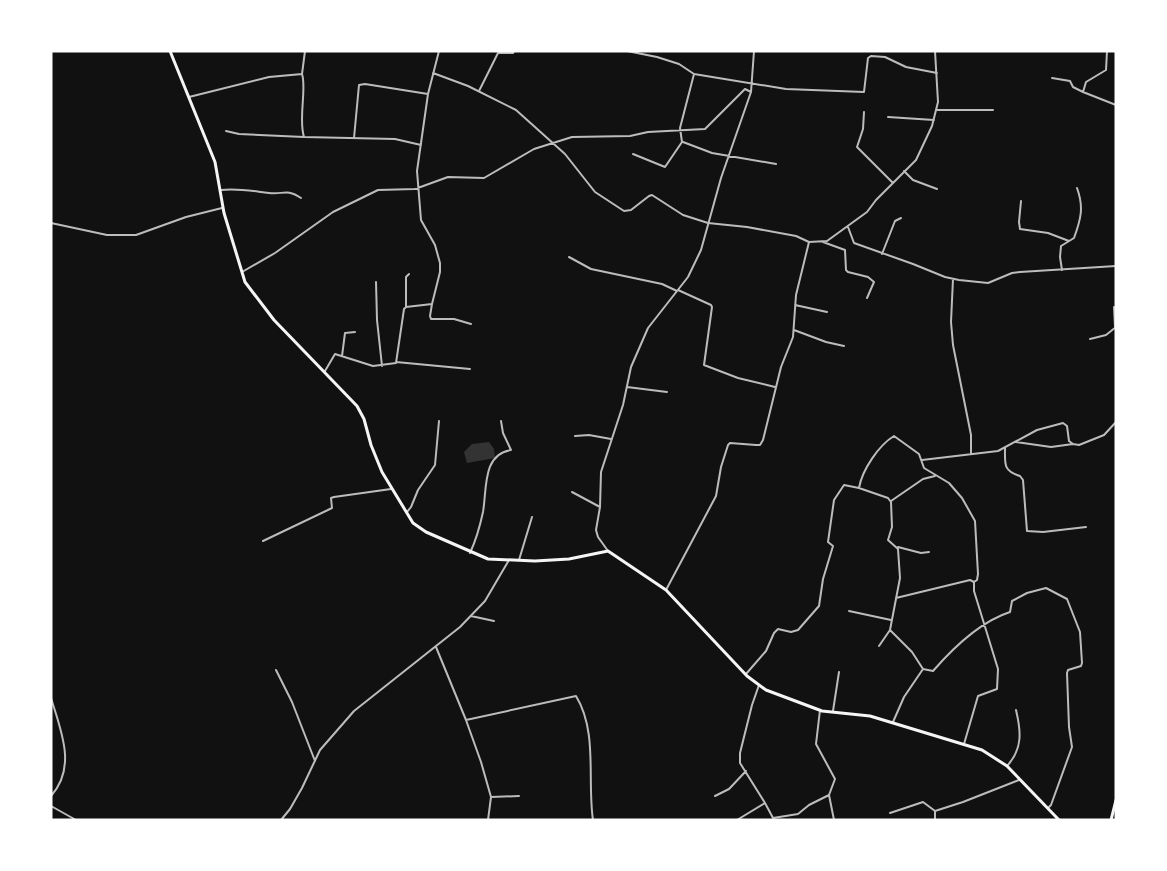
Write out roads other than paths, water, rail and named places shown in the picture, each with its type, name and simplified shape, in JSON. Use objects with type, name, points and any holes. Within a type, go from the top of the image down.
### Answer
[{"type":"main road","points":[[170,51],[212,155],[245,282],[274,320],[357,406],[364,418],[378,463],[413,524],[470,553],[488,559],[569,559],[608,551],[666,590],[759,685],[820,710],[870,716],[993,755],[1059,820]]},
{"type":"main road","points":[[1111,820],[1116,800]]},
{"type":"street","points":[[304,137],[302,74],[305,51]]},
{"type":"street","points":[[439,51],[428,94],[417,171],[421,220],[435,245],[440,262],[440,272],[430,316],[471,324]]},
{"type":"street","points":[[479,91],[498,53],[513,53],[514,51]]},
{"type":"street","points":[[627,51],[679,64],[694,74],[786,89],[864,92],[868,58],[871,56],[885,57],[906,67],[937,74]]},
{"type":"street","points":[[608,551],[596,530],[600,507],[601,472],[632,367],[648,328],[688,277],[701,250],[729,155],[751,92],[754,51]]},
{"type":"street","points":[[434,73],[479,91],[516,110],[570,159],[595,192],[624,211],[631,210],[652,195],[682,215],[708,223],[747,227],[795,236],[809,242],[827,242],[867,212],[916,160],[934,120],[936,110],[938,85],[935,51]]},
{"type":"street","points":[[1083,92],[1086,82],[1106,70],[1107,51]]},
{"type":"street","points":[[189,97],[268,77],[302,74]]},
{"type":"street","points":[[633,154],[665,167],[682,142],[680,128],[694,74]]},
{"type":"street","points":[[1052,78],[1070,81],[1073,87],[1116,105]]},
{"type":"street","points":[[354,138],[359,85],[428,94]]},
{"type":"street","points":[[242,272],[275,253],[333,212],[378,190],[419,188],[448,177],[484,178],[534,149],[572,137],[630,136],[648,132],[705,129],[745,90],[751,92]]},
{"type":"street","points":[[936,110],[993,110]]},
{"type":"street","points":[[864,112],[863,129],[857,147],[893,183]]},
{"type":"street","points":[[888,117],[934,120]]},
{"type":"street","points":[[226,131],[239,134],[395,139],[421,145]]},
{"type":"street","points":[[682,142],[712,153],[776,164]]},
{"type":"street","points":[[904,171],[913,180],[937,189]]},
{"type":"street","points":[[221,190],[237,188],[272,193],[286,191],[301,198]]},
{"type":"street","points":[[1062,270],[1061,246],[1074,238],[1082,206],[1077,188]]},
{"type":"street","points":[[1021,201],[1020,229],[1048,233],[1069,241]]},
{"type":"street","points":[[51,223],[107,235],[136,235],[186,217],[224,208]]},
{"type":"street","points":[[882,254],[895,222],[901,218]]},
{"type":"street","points":[[848,227],[852,242],[953,279],[988,283],[1012,273],[1116,266]]},
{"type":"street","points":[[666,590],[716,496],[728,445],[730,443],[756,446],[763,440],[776,387],[794,330],[795,305],[809,242]]},
{"type":"street","points":[[823,242],[845,250],[848,272],[868,277],[874,282],[867,298]]},
{"type":"street","points":[[569,257],[591,269],[662,284],[711,305],[704,365],[738,378],[776,387]]},
{"type":"street","points":[[396,362],[406,307],[406,277],[409,274]]},
{"type":"street","points":[[953,279],[951,322],[953,345],[971,435],[971,454]]},
{"type":"street","points":[[376,282],[382,366]]},
{"type":"street","points":[[406,307],[432,304]]},
{"type":"street","points":[[795,305],[827,312]]},
{"type":"street","points":[[1090,339],[1106,335],[1116,327],[1114,307]]},
{"type":"street","points":[[794,330],[844,346]]},
{"type":"street","points":[[342,356],[345,333],[356,332]]},
{"type":"street","points":[[325,371],[335,354],[363,364],[382,366],[396,362],[470,369]]},
{"type":"street","points":[[627,387],[667,392]]},
{"type":"street","points":[[407,512],[418,490],[435,465],[438,421]]},
{"type":"street","points":[[470,553],[476,540],[483,510],[489,466],[500,453],[511,450],[503,433],[501,422]]},
{"type":"street","points":[[1016,442],[1051,447],[1078,445],[1100,437],[1116,422]]},
{"type":"street","points":[[922,460],[998,451],[1037,430],[1063,423],[1067,426],[1069,439],[1073,444]]},
{"type":"street","points":[[575,436],[589,435],[611,439]]},
{"type":"street","points":[[860,488],[866,470],[893,437],[897,437],[919,454],[924,468],[949,483],[962,498],[975,521],[978,574],[974,582],[981,616],[998,669],[998,686],[997,689],[978,696],[964,744]]},
{"type":"street","points":[[1005,448],[1004,458],[1007,469],[1022,478],[1027,531],[1043,532],[1086,527]]},
{"type":"street","points":[[891,501],[923,478],[936,475]]},
{"type":"street","points":[[746,674],[766,651],[778,629],[791,632],[798,630],[819,606],[823,579],[833,546],[828,542],[834,500],[844,485],[860,488],[891,501]]},
{"type":"street","points":[[263,541],[332,508],[334,496],[392,489]]},
{"type":"street","points":[[572,492],[600,507]]},
{"type":"street","points":[[891,501],[892,526],[888,540],[898,547],[921,553],[929,552]]},
{"type":"street","points":[[519,560],[532,517]]},
{"type":"street","points":[[879,646],[890,630],[900,578],[898,547]]},
{"type":"street","points":[[281,820],[290,810],[320,750],[354,711],[471,616],[485,601],[509,559]]},
{"type":"street","points":[[896,598],[967,581],[974,582]]},
{"type":"street","points":[[890,630],[912,652],[923,669],[933,671],[954,649],[985,624],[1010,612],[1014,599],[1037,589],[1046,588],[1067,598],[1080,632],[1082,663],[1081,666],[1068,670],[1067,673],[1072,747],[1051,805],[1047,808]]},
{"type":"street","points":[[849,611],[891,620]]},
{"type":"street","points":[[471,616],[494,621]]},
{"type":"street","points":[[435,646],[466,720],[491,797],[488,820]]},
{"type":"street","points":[[893,722],[904,697],[923,669]]},
{"type":"street","points":[[276,670],[292,702],[315,761]]},
{"type":"street","points":[[833,711],[840,672]]},
{"type":"street","points":[[759,685],[740,753],[740,763],[773,819],[798,814],[809,805],[829,795]]},
{"type":"street","points":[[466,720],[576,696],[589,740],[593,820]]},
{"type":"street","points":[[51,698],[66,753],[64,771],[58,788],[51,796]]},
{"type":"street","points":[[820,710],[816,744],[836,779],[829,795],[834,820]]},
{"type":"street","points":[[1006,766],[1012,760],[1018,747],[1021,725],[1016,710]]},
{"type":"street","points":[[715,796],[729,789],[746,771]]},
{"type":"street","points":[[935,810],[1020,780]]},
{"type":"street","points":[[491,797],[519,796]]},
{"type":"street","points":[[890,813],[920,802],[928,804],[935,810],[935,820]]},
{"type":"street","points":[[737,820],[765,803]]},
{"type":"street","points":[[51,806],[76,820]]}]
